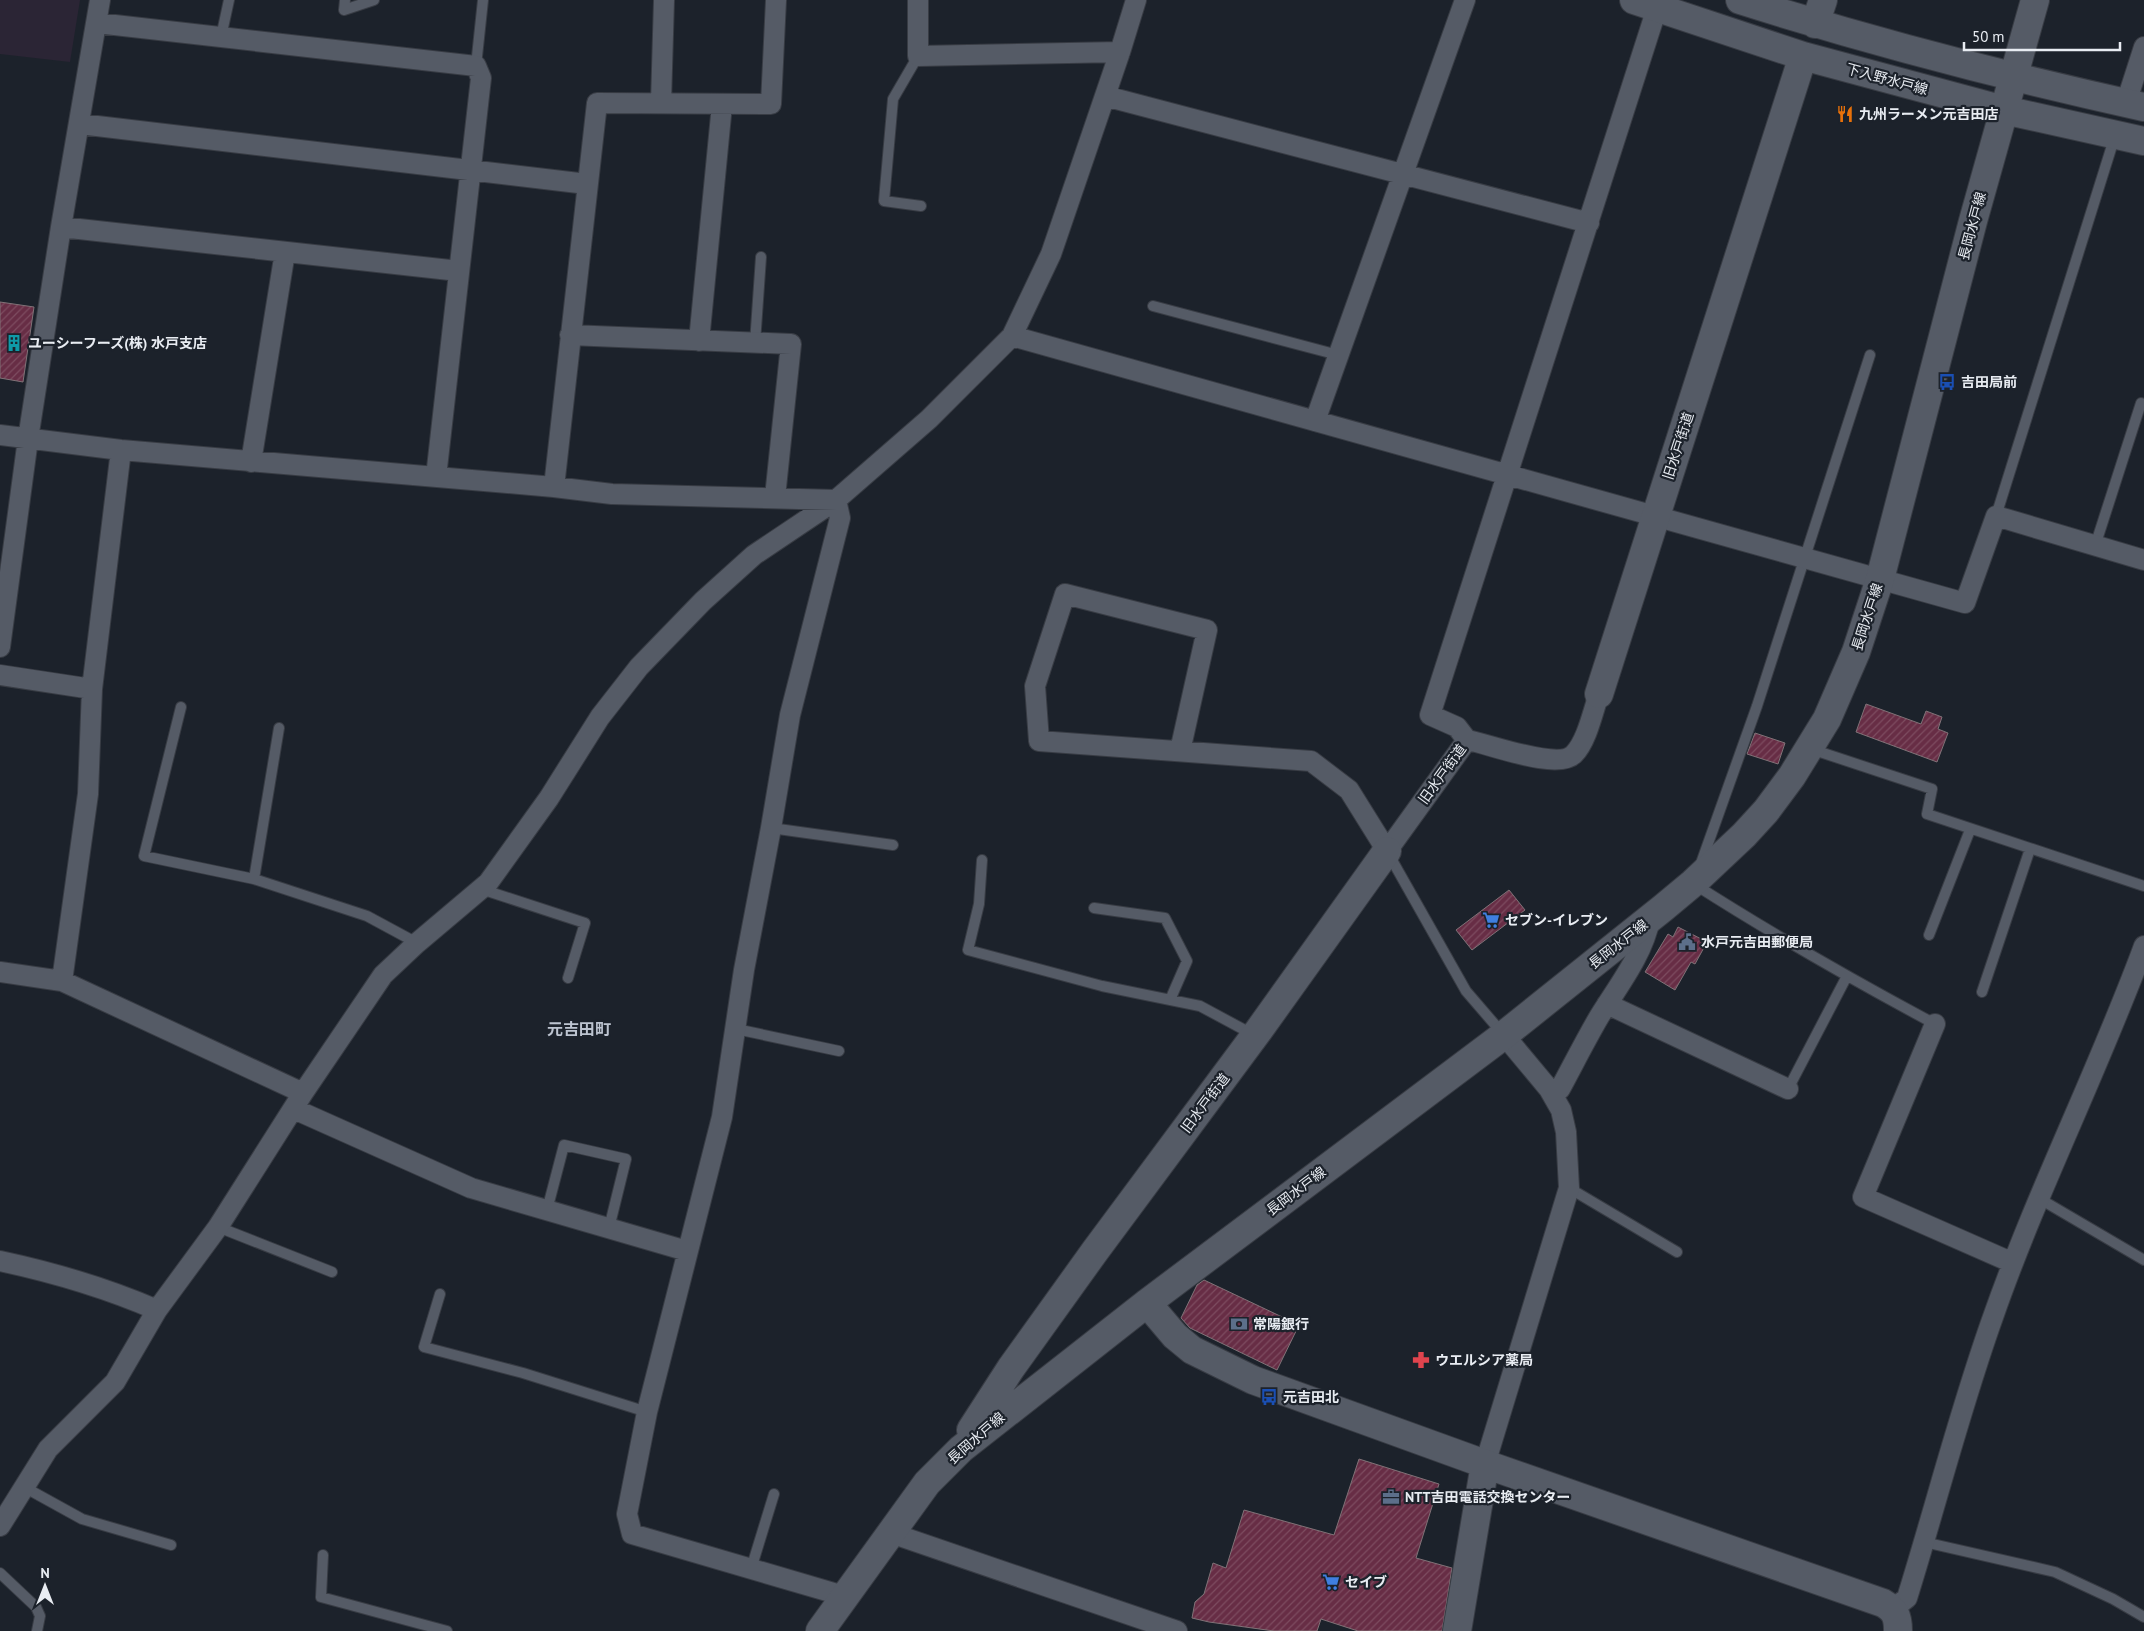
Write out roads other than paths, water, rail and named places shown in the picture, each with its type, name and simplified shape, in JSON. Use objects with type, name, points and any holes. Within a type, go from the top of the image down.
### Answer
[{"type":"main road","points":[[1740,0],[1819,12],[2014,76],[2135,105]]},
{"type":"main road","name":"長岡水戸線","points":[[820,1631],[927,1483],[960,1449],[1147,1304],[1504,1034],[1650,919],[1693,883],[1744,835],[1766,811],[1810,748],[1827,719],[1856,652],[1880,579],[1973,221],[2035,0]]},
{"type":"main road","name":"下入野水戸線","points":[[1646,4],[1803,56],[2004,110],[2144,141]]},
{"type":"main road","name":"旧水戸街道","points":[[1599,694],[1803,56]]},
{"type":"main road","name":"旧水戸街道","points":[[960,1449],[1019,1356],[1255,1035],[1387,851]]},
{"type":"main road","points":[[1147,1304],[1175,1336],[1192,1350],[1219,1365],[1253,1380],[1485,1464],[1883,1603],[1896,1620]]},
{"type":"main road","points":[[1457,1631],[1485,1464]]},
{"type":"street","points":[[0,647],[28,439],[61,227],[100,0]]},
{"type":"street","points":[[660,103],[664,0]]},
{"type":"street","points":[[554,487],[597,103],[771,104],[776,0]]},
{"type":"street","points":[[918,0],[918,56],[1120,52]]},
{"type":"street","points":[[0,1526],[48,1449],[115,1382],[157,1310],[218,1227],[383,975],[417,943],[488,883],[549,798],[600,717],[639,667],[703,601],[754,555],[836,500],[929,419],[1012,336],[1051,254],[1136,0]]},
{"type":"street","points":[[1315,421],[1465,0]]},
{"type":"street","points":[[1467,740],[1457,727],[1430,715],[1589,223],[1646,4]]},
{"type":"street","points":[[97,23],[476,66],[481,78],[436,477]]},
{"type":"street","points":[[2135,105],[2144,47]]},
{"type":"street","points":[[1105,96],[1589,223]]},
{"type":"street","points":[[699,341],[722,104]]},
{"type":"street","points":[[80,124],[587,184]]},
{"type":"street","points":[[61,227],[460,271]]},
{"type":"street","points":[[251,462],[284,252]]},
{"type":"street","points":[[570,335],[791,344],[775,497]]},
{"type":"street","points":[[1012,336],[1965,603],[1996,516],[2144,560]]},
{"type":"street","points":[[0,435],[121,450],[554,487],[612,494],[836,500]]},
{"type":"street","points":[[62,981],[88,794],[92,689],[121,450]]},
{"type":"street","points":[[836,500],[840,518],[790,715],[744,970],[722,1117],[646,1412],[628,1514],[632,1534],[844,1596]]},
{"type":"street","points":[[1180,751],[1207,630],[1064,594],[1034,686],[1039,741],[1311,761],[1349,790],[1387,851]]},
{"type":"street","points":[[0,675],[92,689]]},
{"type":"street","name":"旧水戸街道","points":[[1387,851],[1467,740],[1548,760],[1563,760],[1574,755],[1582,743],[1599,694]]},
{"type":"street","points":[[1552,1094],[1560,1089],[1647,936],[1650,919]]},
{"type":"street","points":[[1896,1620],[1906,1598],[1924,1542],[1972,1379],[2013,1263],[2118,1018],[2144,946]]},
{"type":"street","points":[[0,972],[62,981],[471,1188],[688,1251]]},
{"type":"street","points":[[1607,1004],[1788,1089]]},
{"type":"street","points":[[1935,1024],[1863,1197],[2013,1263]]},
{"type":"street","points":[[1485,1464],[1569,1188],[1566,1132],[1560,1110],[1552,1094],[1504,1034]]},
{"type":"street","points":[[0,1261],[42,1270],[113,1291],[157,1310]]},
{"type":"street","points":[[891,1533],[1177,1631]]},
{"type":"lane","points":[[221,37],[229,0]]},
{"type":"lane","points":[[345,0],[344,10],[374,0]]},
{"type":"lane","points":[[476,66],[483,0]]},
{"type":"lane","points":[[918,56],[893,99],[884,201],[921,206]]},
{"type":"lane","points":[[1996,516],[2116,135]]},
{"type":"lane","points":[[755,343],[762,257]]},
{"type":"lane","points":[[1154,306],[1338,355]]},
{"type":"lane","points":[[1870,355],[1757,706],[1693,883],[1747,918],[1846,976],[1935,1024]]},
{"type":"lane","points":[[2095,546],[2141,403]]},
{"type":"lane","points":[[181,707],[144,856],[254,878],[367,916],[417,943]]},
{"type":"lane","points":[[254,878],[279,728]]},
{"type":"lane","points":[[1810,748],[1932,789],[1927,814],[1970,830],[2144,886]]},
{"type":"lane","points":[[771,828],[893,845]]},
{"type":"lane","points":[[1929,935],[1970,830]]},
{"type":"lane","points":[[1982,992],[2030,849]]},
{"type":"lane","points":[[1387,851],[1466,991],[1504,1034]]},
{"type":"lane","points":[[982,860],[979,904],[968,950],[1102,986],[1200,1006],[1255,1035]]},
{"type":"lane","points":[[481,889],[585,922],[568,978]]},
{"type":"lane","points":[[1094,908],[1166,918],[1187,961],[1170,1000]]},
{"type":"lane","points":[[1788,1089],[1846,976]]},
{"type":"lane","points":[[736,1029],[839,1051]]},
{"type":"lane","points":[[547,1210],[564,1145],[626,1159],[609,1228]]},
{"type":"lane","points":[[1569,1188],[1677,1252]]},
{"type":"lane","points":[[2040,1199],[2144,1260]]},
{"type":"lane","points":[[218,1227],[332,1272]]},
{"type":"lane","points":[[440,1294],[424,1347],[523,1374],[646,1412]]},
{"type":"lane","points":[[24,1487],[82,1519],[171,1545]]},
{"type":"lane","points":[[751,1569],[774,1494]]},
{"type":"lane","points":[[1924,1542],[2055,1572],[2113,1599],[2144,1617]]},
{"type":"lane","points":[[323,1556],[321,1597],[447,1631]]},
{"type":"lane","points":[[0,1572],[36,1607],[40,1616],[37,1631]]},
{"type":"place","name":"九州ラーメン元吉田店","points":[[1845,114]]},
{"type":"place","name":"ユーシーフーズ(株) 水戸支店","points":[[14,343]]},
{"type":"place","name":"吉田局前","points":[[1947,382]]},
{"type":"place","name":"セブン-イレブン","points":[[1491,920]]},
{"type":"place","name":"水戸元吉田郵便局","points":[[1687,942]]},
{"type":"place","name":"常陽銀行","points":[[1239,1324]]},
{"type":"place","name":"ウエルシア薬局","points":[[1421,1360]]},
{"type":"place","name":"元吉田北","points":[[1269,1397]]},
{"type":"place","name":"NTT吉田電話交換センター","points":[[1391,1497]]},
{"type":"place","name":"セイブ","points":[[1331,1582]]},
{"type":"district","name":"元吉田町","points":[[579,1029]]}]
